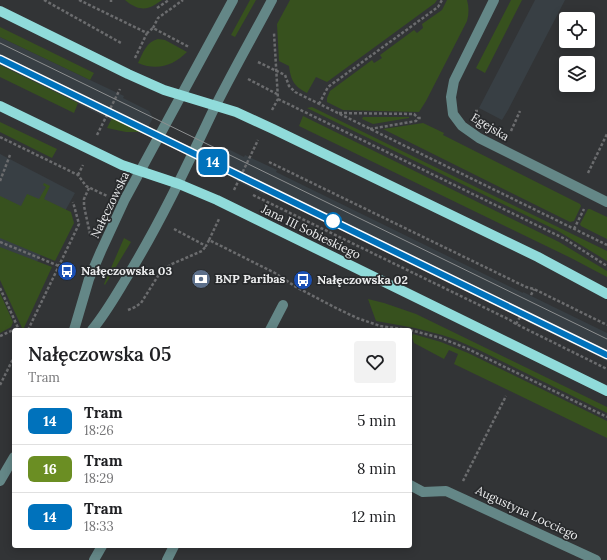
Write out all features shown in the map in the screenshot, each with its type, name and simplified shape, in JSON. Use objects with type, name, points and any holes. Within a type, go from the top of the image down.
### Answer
[{"type":"main road","points":[[0,11],[132,76],[164,90],[249,117],[538,257],[607,294]]},
{"type":"main road","name":"Jana III Sobieskiego","points":[[0,106],[108,159],[140,172],[179,184],[217,200],[607,391]]},
{"type":"street","name":"Nałęczowska","points":[[75,328],[96,263],[125,199],[233,0]]},
{"type":"street","points":[[94,328],[101,319],[159,222],[216,106],[272,0]]},
{"type":"street","name":"Egejska","points":[[494,0],[454,82],[452,97],[453,114],[462,126],[478,138],[607,202]]},
{"type":"street","points":[[271,328],[283,305]]},
{"type":"street","points":[[0,481],[12,460]]},
{"type":"street","name":"Augustyna Locciego","points":[[412,487],[423,492],[446,491],[457,495],[596,560]]},
{"type":"street","points":[[94,560],[101,548]]},
{"type":"street","points":[[167,560],[173,548]]},
{"type":"path","points":[[44,0],[121,43]]},
{"type":"path","points":[[79,0],[147,33]]},
{"type":"path","points":[[157,8],[169,0]]},
{"type":"path","points":[[132,63],[147,33],[153,28],[158,18],[183,0]]},
{"type":"path","points":[[319,105],[328,87],[438,7],[442,0]]},
{"type":"path","points":[[153,28],[192,49]]},
{"type":"path","points":[[271,114],[278,99],[274,28]]},
{"type":"path","points":[[255,60],[284,76],[286,83],[291,90],[319,105],[607,245]]},
{"type":"path","points":[[251,80],[278,94]]},
{"type":"path","points":[[101,129],[122,85]]},
{"type":"path","points":[[278,99],[565,239],[607,266]]},
{"type":"path","points":[[511,131],[520,111]]},
{"type":"path","points":[[337,113],[414,114],[419,118],[416,121],[369,129]]},
{"type":"path","points":[[580,189],[607,134]]},
{"type":"path","points":[[0,137],[78,175],[84,184],[89,188],[108,197]]},
{"type":"path","points":[[602,144],[607,146]]},
{"type":"path","points":[[232,193],[254,149]]},
{"type":"path","points":[[0,181],[10,155]]},
{"type":"path","points":[[78,175],[85,161]]},
{"type":"path","points":[[269,162],[519,284],[534,289],[607,325]]},
{"type":"path","points":[[89,188],[84,199],[84,206],[96,263]]},
{"type":"path","points":[[253,195],[607,369]]},
{"type":"path","points":[[574,229],[591,195]]},
{"type":"path","points":[[29,328],[79,224],[73,202]]},
{"type":"path","points":[[101,319],[139,305],[160,272],[168,266],[202,251],[216,226]]},
{"type":"path","points":[[184,234],[206,246]]},
{"type":"path","points":[[209,240],[275,273],[296,287],[350,314],[380,326],[394,328]]},
{"type":"path","points":[[0,242],[59,266]]},
{"type":"path","points":[[0,288],[18,328]]},
{"type":"path","points":[[531,295],[534,289]]},
{"type":"path","points":[[516,324],[520,317]]},
{"type":"path","points":[[0,336],[12,331]]},
{"type":"path","points":[[412,331],[441,338],[466,348],[607,416]]},
{"type":"path","points":[[0,385],[12,361]]},
{"type":"path","points":[[457,495],[506,396]]},
{"type":"shaded area","points":[[535,0],[565,0],[502,120],[479,108]]},
{"type":"shaded area","points":[[0,37],[124,96],[123,98],[149,111],[153,118],[145,133],[113,118],[111,120],[0,65]]},
{"type":"shaded area","points":[[224,147],[244,157],[245,155],[277,170],[276,172],[607,333],[607,361],[266,193],[265,195],[233,179],[234,177],[211,166],[211,161],[215,153]]},
{"type":"shaded area","points":[[0,154],[75,193],[27,280],[0,266]]},
{"type":"green space","points":[[125,0],[162,0],[153,6],[140,8]]},
{"type":"green space","points":[[250,0],[256,0],[235,37],[231,35]]},
{"type":"green space","points":[[290,0],[437,0],[435,3],[327,82],[316,77],[307,93],[299,88],[294,82],[289,66],[279,61],[277,24]]},
{"type":"green space","points":[[447,0],[467,0],[467,21],[419,112],[343,110],[327,102],[330,91],[372,60],[374,63],[382,58],[380,55],[414,30],[417,33],[423,28],[422,24],[442,10]]},
{"type":"green space","points":[[511,0],[522,0],[485,73],[476,68]]},
{"type":"green space","points":[[0,27],[94,73],[90,80],[0,37]]},
{"type":"green space","points":[[154,40],[165,40],[187,52],[176,61],[164,66],[152,67],[138,63],[148,45]]},
{"type":"green space","points":[[0,65],[78,103],[74,113],[0,77]]},
{"type":"green space","points":[[312,107],[607,251],[607,261],[558,231],[307,108]]},
{"type":"green space","points":[[303,116],[559,242],[607,271],[607,277],[571,258],[299,126]]},
{"type":"green space","points":[[363,117],[409,118],[373,124],[362,119]]},
{"type":"green space","points":[[112,118],[142,132],[126,132],[107,128]]},
{"type":"green space","points":[[0,122],[57,149],[52,158],[0,132]]},
{"type":"green space","points":[[423,123],[444,133],[443,135],[580,204],[581,206],[574,221],[570,222],[383,129]]},
{"type":"green space","points":[[44,183],[50,186],[44,199],[71,212],[74,223],[55,261],[0,238],[0,196],[21,206],[27,194],[39,199],[46,187],[43,185]]},
{"type":"green space","points":[[588,209],[607,217],[607,239],[581,226],[580,224]]},
{"type":"green space","points":[[124,238],[131,242],[105,285],[104,284]]},
{"type":"green space","points":[[0,247],[52,267],[24,328],[22,328],[0,280]]},
{"type":"green space","points":[[0,293],[13,322],[11,327],[0,333]]},
{"type":"green space","points":[[368,299],[416,314],[607,407],[607,413],[454,339],[415,328],[376,321]]},
{"type":"green space","points":[[413,334],[441,342],[468,353],[607,421],[607,438],[454,364],[458,354],[449,350],[444,359],[414,343],[412,337]]},
{"type":"tram line","points":[[0,43],[607,339]]},
{"type":"tram line","points":[[0,59],[607,355]]},
{"type":"tram line","name":"14","points":[[0,59],[607,355]]},
{"type":"place","name":"Nałęczowska 03","points":[[67,271]]},
{"type":"place","name":"BNP Paribas","points":[[201,279]]},
{"type":"place","name":"Nałęczowska 02","points":[[303,280]]}]
